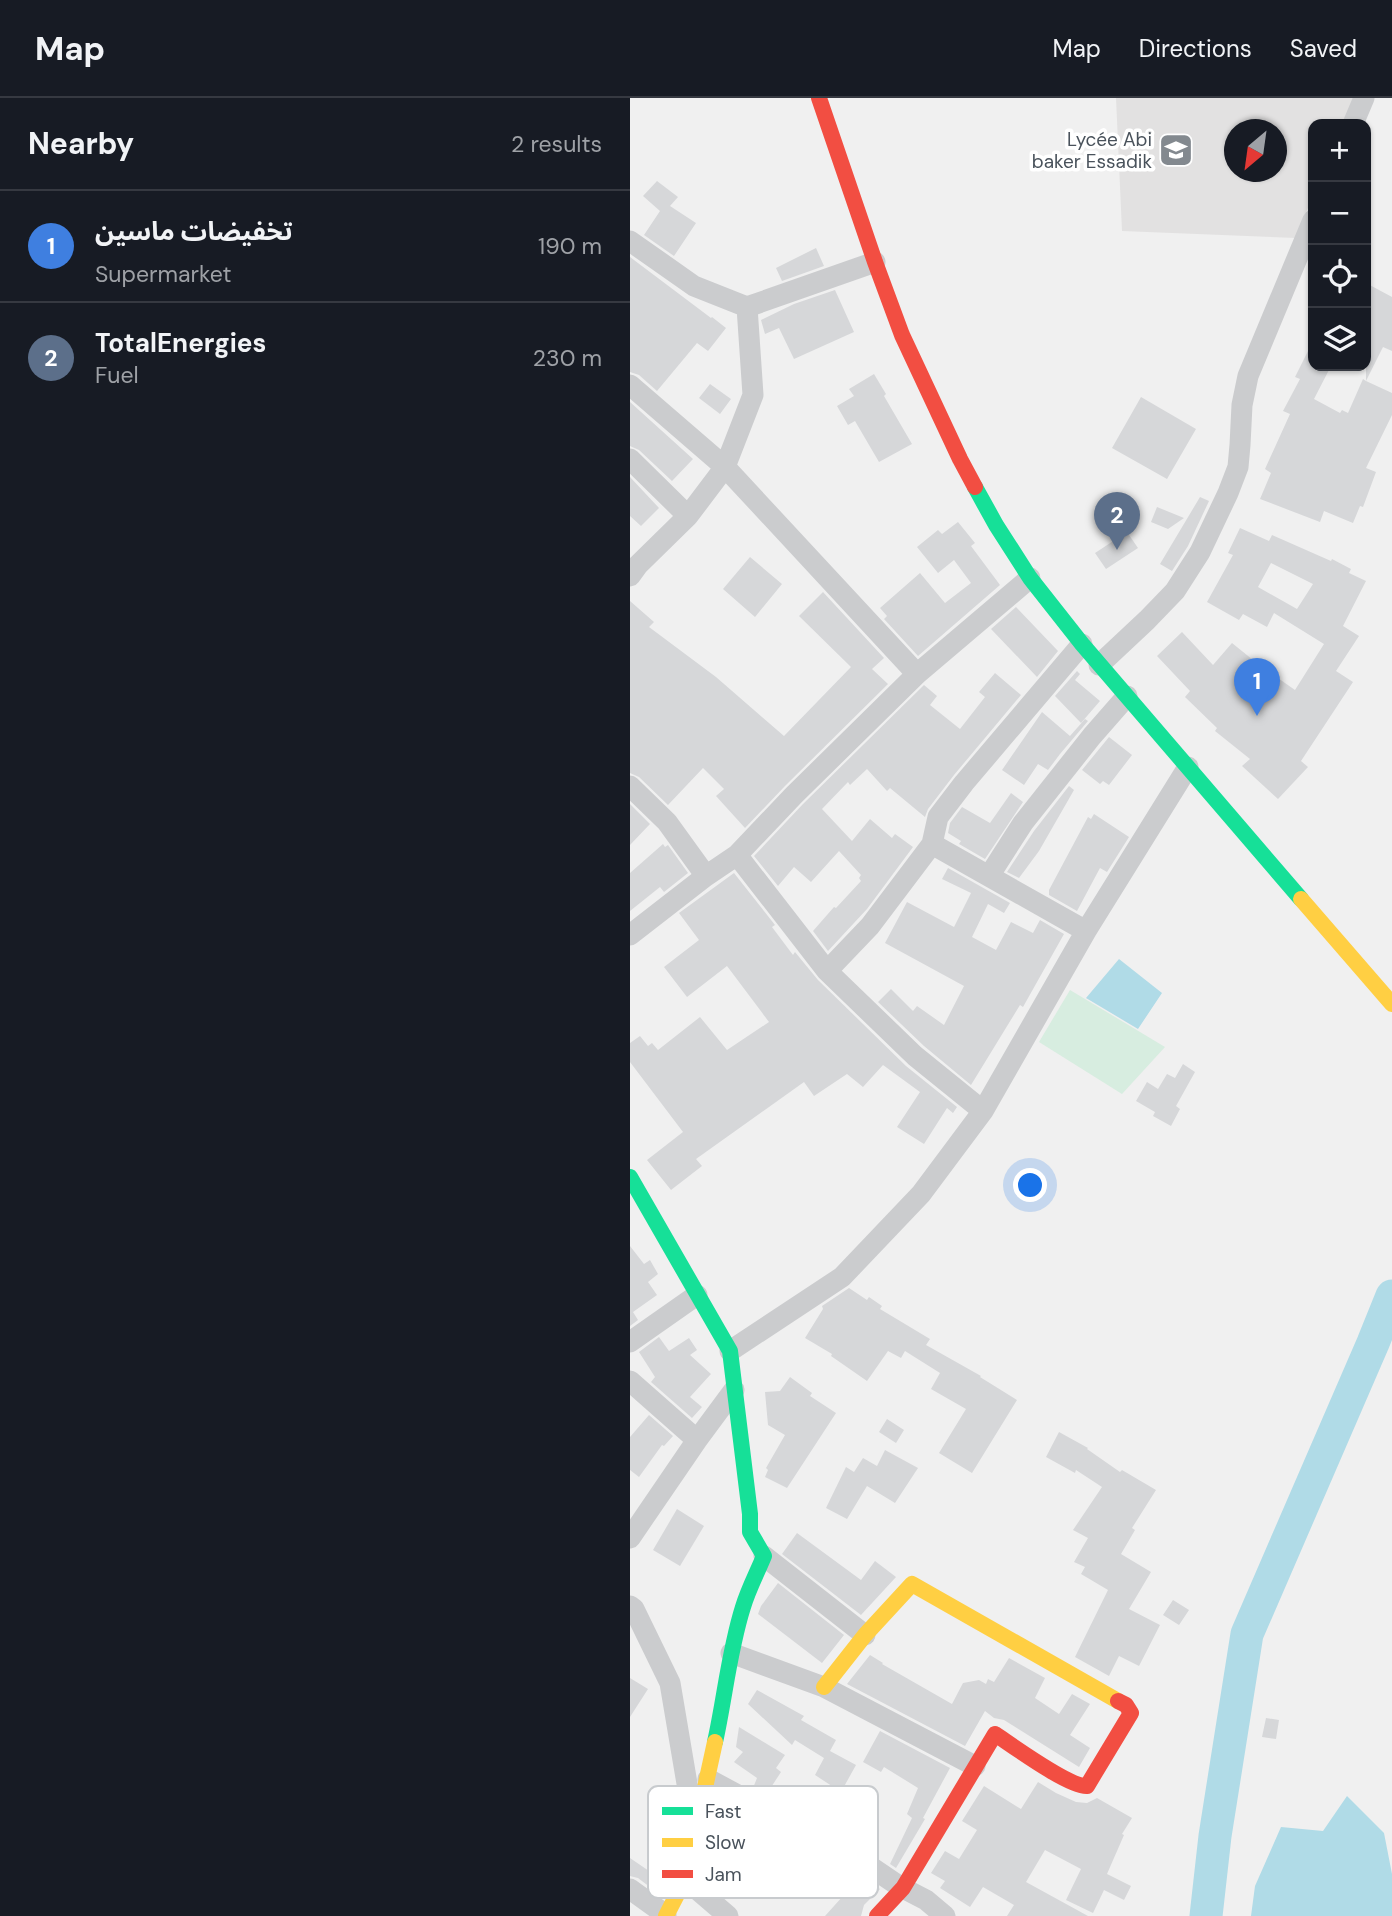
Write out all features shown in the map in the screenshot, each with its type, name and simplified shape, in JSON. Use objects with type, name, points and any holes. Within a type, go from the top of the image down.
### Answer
[{"type":"street","points":[[819,98],[902,335],[960,459],[996,525],[1030,578],[1099,665],[1392,1004]]},
{"type":"street","points":[[1355,119],[1364,98]]},
{"type":"street","points":[[1099,665],[1175,591],[1200,552],[1238,467],[1242,405],[1248,376],[1308,231]]},
{"type":"street","points":[[630,241],[694,286],[747,307],[875,262]]},
{"type":"street","points":[[633,566],[688,516],[725,467],[753,395],[747,307]]},
{"type":"street","points":[[630,385],[725,467],[917,674]]},
{"type":"street","points":[[630,459],[688,516]]},
{"type":"street","points":[[630,935],[737,855],[917,674],[1030,578]]},
{"type":"street","points":[[827,971],[870,926],[932,844],[938,817],[964,783],[1082,644]]},
{"type":"street","points":[[989,876],[1023,823],[1126,696]]},
{"type":"street","points":[[730,1350],[842,1277],[921,1194],[983,1111],[1086,931],[1188,767]]},
{"type":"street","points":[[630,786],[667,822],[706,876]]},
{"type":"street","points":[[932,844],[1086,931]]},
{"type":"street","points":[[737,855],[827,971],[915,1056],[983,1111]]},
{"type":"street","points":[[630,1177],[730,1350],[750,1532],[764,1556],[865,1635]]},
{"type":"street","points":[[630,1342],[697,1295]]},
{"type":"street","points":[[630,1381],[697,1440]]},
{"type":"street","points":[[630,1538],[734,1390]]},
{"type":"street","points":[[706,1786],[725,1696],[730,1653],[743,1605],[764,1556]]},
{"type":"street","points":[[824,1687],[865,1635],[912,1584],[1126,1705],[1131,1713],[1087,1786],[1079,1786],[1065,1779],[995,1734],[903,1888],[877,1916]]},
{"type":"street","points":[[630,1606],[634,1609],[670,1683],[687,1786]]},
{"type":"street","points":[[730,1653],[824,1687],[975,1766]]},
{"type":"street","points":[[708,1779],[721,1786]]},
{"type":"street","points":[[878,1872],[926,1900],[946,1916]]},
{"type":"street","points":[[630,1889],[666,1916],[675,1898]]},
{"type":"street","points":[[707,1898],[728,1916]]},
{"type":"shaded area","name":"Lycée Abi baker Essadik","points":[[1116,98],[1354,98],[1345,119],[1308,119],[1308,208],[1296,238],[1122,231]]},
{"type":"green space","points":[[1070,990],[1165,1047],[1122,1094],[1039,1042]]},
{"type":"water","points":[[1119,959],[1162,993],[1138,1029],[1086,998]]},
{"type":"water","points":[[1347,1796],[1384,1833],[1392,1874],[1392,1916],[1251,1916],[1255,1886],[1281,1827],[1323,1831]]},
{"type":"building","points":[[657,181],[678,197],[670,206],[696,223],[674,256],[644,235],[660,211],[643,196]]},
{"type":"building","points":[[816,248],[824,266],[782,281],[776,268]]},
{"type":"building","points":[[630,257],[726,328],[708,351],[697,343],[657,391],[639,375],[630,372]]},
{"type":"building","points":[[1371,286],[1392,297],[1392,351],[1383,347],[1371,371]]},
{"type":"building","points":[[835,290],[854,332],[794,359],[779,328],[765,334],[761,320],[794,304]]},
{"type":"building","points":[[1308,351],[1308,371],[1328,371],[1314,399],[1340,413],[1342,410],[1348,413],[1363,379],[1392,393],[1392,415],[1366,468],[1376,472],[1363,507],[1360,506],[1353,523],[1324,511],[1320,522],[1260,499],[1271,473],[1265,469],[1290,414],[1283,411],[1300,379],[1295,377]]},
{"type":"building","points":[[874,374],[912,444],[879,462],[855,421],[848,425],[837,406],[854,396],[849,389]]},
{"type":"building","points":[[710,384],[731,399],[720,414],[699,398]]},
{"type":"building","points":[[1141,397],[1196,429],[1167,479],[1112,448]]},
{"type":"building","points":[[630,402],[693,459],[672,481],[639,450],[630,446]]},
{"type":"building","points":[[630,477],[659,508],[641,526],[630,516]]},
{"type":"building","points":[[1200,497],[1209,501],[1188,546],[1172,571],[1160,564]]},
{"type":"building","points":[[1157,507],[1184,518],[1168,529],[1151,522]]},
{"type":"building","points":[[958,522],[975,543],[971,546],[1000,585],[918,656],[884,619],[887,616],[880,608],[920,573],[945,603],[971,583],[954,560],[938,573],[917,547],[938,530],[942,534]]},
{"type":"building","points":[[1240,528],[1269,541],[1272,535],[1331,561],[1332,559],[1351,569],[1349,573],[1366,581],[1343,626],[1359,636],[1336,671],[1353,682],[1301,761],[1308,767],[1278,799],[1242,766],[1250,759],[1215,731],[1217,728],[1185,697],[1190,691],[1157,656],[1182,632],[1213,665],[1232,643],[1295,690],[1324,644],[1274,613],[1267,627],[1243,614],[1239,620],[1207,602],[1233,555],[1228,553]],"holes":[[[1271,563],[1313,584],[1297,609],[1258,587]]]},
{"type":"building","points":[[1127,532],[1138,548],[1106,569],[1095,553]]},
{"type":"building","points":[[750,557],[782,584],[755,617],[723,589]]},
{"type":"building","points":[[823,592],[884,658],[872,669],[888,684],[745,828],[716,796],[724,789],[703,768],[668,805],[639,777],[630,773],[630,601],[654,622],[649,627],[716,677],[784,736],[851,667],[799,616]]},
{"type":"building","points":[[1016,607],[1058,651],[1037,677],[991,629]]},
{"type":"building","points":[[1077,671],[1080,674],[1075,680],[1100,701],[1081,723],[1055,696]]},
{"type":"building","points":[[995,673],[1021,695],[954,775],[925,817],[890,788],[887,791],[867,769],[850,785],[848,782],[822,809],[852,841],[870,819],[892,838],[895,834],[913,847],[867,909],[828,951],[813,931],[861,881],[861,875],[839,851],[811,882],[794,867],[778,886],[754,856],[924,685],[937,696],[930,705],[960,729],[985,697],[979,692]]},
{"type":"building","points":[[1042,712],[1070,736],[1085,719],[1088,721],[1048,770],[1038,764],[1024,785],[1002,770]]},
{"type":"building","points":[[1109,737],[1132,755],[1109,785],[1103,781],[1100,784],[1082,770]]},
{"type":"building","points":[[1069,786],[1074,790],[1039,851],[1019,878],[1007,872],[1034,831]]},
{"type":"building","points":[[1011,793],[1023,802],[985,859],[959,844],[961,841],[948,833],[950,823],[962,807],[990,823]]},
{"type":"building","points":[[630,804],[650,824],[630,845]]},
{"type":"building","points":[[1094,814],[1129,837],[1107,872],[1100,868],[1077,911],[1049,895],[1049,890],[1088,817],[1091,819]]},
{"type":"building","points":[[663,844],[665,847],[668,845],[688,873],[664,892],[660,887],[630,911],[630,873]]},
{"type":"building","points":[[948,868],[1010,903],[1004,913],[988,904],[972,937],[996,950],[1011,922],[1033,933],[1040,920],[1064,934],[1023,1007],[1020,1005],[971,1085],[924,1046],[878,1002],[891,989],[913,1011],[917,1006],[944,1025],[964,986],[885,943],[907,902],[954,927],[971,893],[942,879]]},
{"type":"building","points":[[734,873],[775,925],[772,927],[793,955],[795,952],[818,980],[906,1066],[957,1107],[953,1113],[947,1108],[924,1144],[897,1127],[920,1092],[883,1065],[863,1087],[847,1074],[814,1096],[804,1082],[696,1159],[702,1166],[671,1190],[647,1160],[683,1132],[630,1062],[630,1043],[640,1036],[648,1046],[652,1043],[658,1050],[700,1017],[727,1050],[769,1022],[727,966],[687,997],[664,967],[699,940],[679,913]]},
{"type":"building","points":[[1183,1064],[1195,1072],[1176,1106],[1180,1109],[1171,1126],[1153,1116],[1155,1112],[1136,1101],[1147,1082],[1158,1089],[1167,1074],[1175,1078]]},
{"type":"building","points":[[630,1246],[644,1264],[650,1260],[658,1274],[648,1282],[657,1295],[633,1312],[638,1320],[630,1326]]},
{"type":"building","points":[[849,1288],[867,1300],[869,1297],[882,1306],[880,1309],[930,1339],[926,1345],[1017,1400],[972,1473],[939,1453],[966,1409],[931,1389],[940,1373],[905,1351],[901,1358],[888,1351],[867,1381],[831,1356],[832,1354],[805,1338],[823,1309],[822,1306]]},
{"type":"building","points":[[659,1337],[669,1351],[689,1338],[697,1350],[690,1355],[711,1374],[690,1397],[702,1407],[692,1418],[651,1382],[655,1377],[639,1352]]},
{"type":"building","points":[[790,1377],[812,1393],[810,1396],[836,1413],[787,1488],[765,1477],[768,1470],[766,1468],[785,1435],[768,1425],[765,1392],[780,1391]]},
{"type":"building","points":[[649,1415],[673,1436],[662,1445],[639,1477],[630,1470],[630,1437]]},
{"type":"building","points":[[887,1419],[904,1430],[896,1443],[879,1432]]},
{"type":"building","points":[[1059,1432],[1088,1448],[1120,1472],[1122,1470],[1156,1490],[1132,1528],[1135,1530],[1121,1554],[1151,1572],[1129,1609],[1160,1625],[1139,1666],[1119,1656],[1109,1676],[1075,1657],[1108,1590],[1081,1574],[1085,1567],[1074,1562],[1088,1538],[1073,1530],[1102,1487],[1076,1470],[1075,1473],[1046,1457]]},
{"type":"building","points":[[885,1450],[918,1468],[895,1503],[867,1486],[847,1519],[826,1508],[846,1467],[854,1472],[863,1458],[877,1466]]},
{"type":"building","points":[[677,1509],[704,1526],[680,1566],[653,1550]]},
{"type":"building","points":[[797,1533],[861,1580],[875,1561],[896,1577],[861,1615],[782,1554]]},
{"type":"building","points":[[778,1583],[844,1635],[822,1663],[758,1614]]},
{"type":"building","points":[[1173,1600],[1189,1610],[1179,1625],[1163,1615]]},
{"type":"building","points":[[870,1655],[952,1704],[963,1683],[979,1680],[986,1684],[988,1679],[994,1682],[1009,1658],[1045,1678],[1035,1698],[1059,1714],[1072,1694],[1090,1704],[1070,1735],[1090,1748],[1079,1767],[985,1711],[965,1746],[847,1684]]},
{"type":"building","points":[[630,1678],[648,1689],[630,1717]]},
{"type":"building","points":[[757,1690],[804,1716],[801,1720],[836,1740],[830,1751],[856,1765],[844,1786],[832,1786],[815,1775],[824,1758],[795,1740],[792,1745],[748,1704]]},
{"type":"building","points":[[1266,1718],[1279,1720],[1276,1739],[1262,1737]]},
{"type":"building","points":[[739,1727],[785,1755],[776,1768],[781,1772],[772,1786],[754,1786],[757,1778],[734,1762],[743,1752],[736,1747]]},
{"type":"building","points":[[880,1731],[950,1768],[923,1818],[925,1819],[896,1868],[890,1864],[912,1818],[907,1814],[918,1788],[884,1767],[881,1772],[863,1762]]},
{"type":"building","points":[[1038,1782],[1076,1802],[1087,1803],[1097,1798],[1132,1818],[1122,1834],[1124,1835],[1107,1874],[1131,1886],[1124,1900],[1104,1890],[1093,1913],[1066,1900],[1081,1869],[1045,1850],[1026,1882],[1088,1916],[1007,1916],[1014,1905],[983,1887],[970,1907],[940,1888],[945,1881],[931,1873],[945,1851],[959,1859],[977,1830],[962,1821],[984,1786],[1021,1809]]},
{"type":"building","points":[[630,1858],[648,1870],[648,1886],[638,1878],[630,1876]]},
{"type":"building","points":[[841,1898],[871,1898],[864,1905],[861,1916],[825,1916]]},
{"type":"waterway","points":[[1206,1916],[1215,1836],[1247,1634],[1392,1296]]},
{"type":"traffic: fast","points":[[975,487],[1030,578],[1082,644],[1301,899]]},
{"type":"traffic: fast","points":[[630,1177],[730,1351],[750,1532],[764,1556],[747,1594],[738,1624],[715,1742]]},
{"type":"traffic: slow","points":[[1301,899],[1392,1004]]},
{"type":"traffic: slow","points":[[824,1687],[865,1635],[912,1584],[1118,1701]]},
{"type":"traffic: slow","points":[[705,1786],[715,1742]]},
{"type":"traffic: slow","points":[[666,1916],[675,1898]]},
{"type":"traffic: jam","points":[[819,98],[902,335],[975,487]]},
{"type":"traffic: jam","points":[[877,1916],[903,1888],[995,1734],[1055,1773],[1087,1786],[1131,1713],[1126,1705],[1118,1701]]},
{"type":"place","name":"Lycée Abi baker Essadik","points":[[1176,150]]},
{"type":"place","name":"TotalEnergies","points":[[1117,550]]},
{"type":"place","name":"تخفيضات ماسين","points":[[1257,716]]}]
